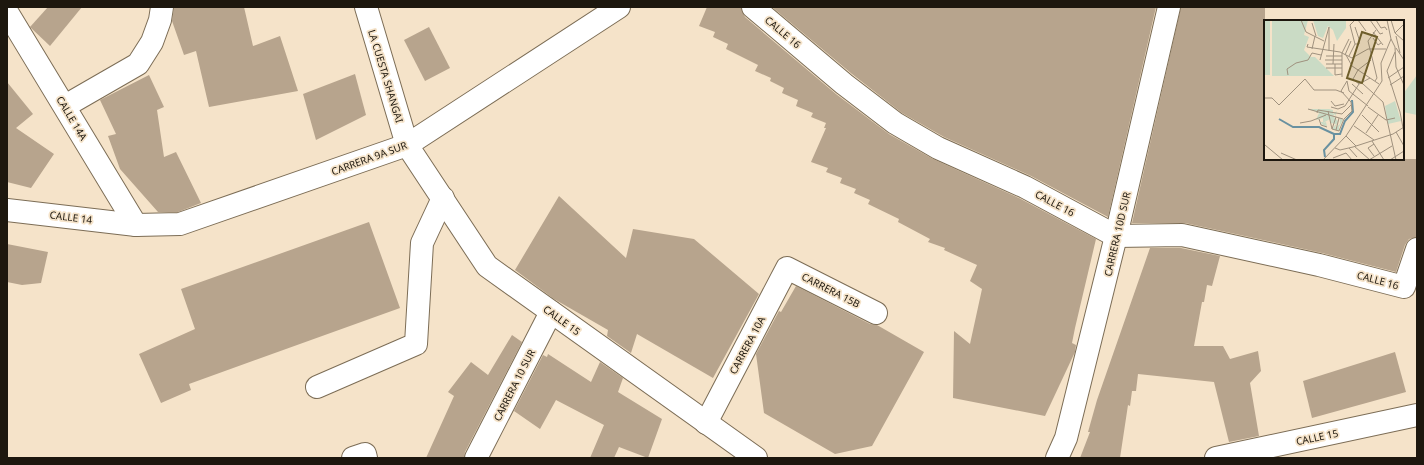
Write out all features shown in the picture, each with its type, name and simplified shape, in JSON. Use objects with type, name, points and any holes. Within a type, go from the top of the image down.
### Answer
[{"type":"street","points":[[65,106],[138,64],[152,42],[160,20],[162,7]]},
{"type":"street","name":"LA CUESTA SHANGAI","points":[[366,7],[407,145]]},
{"type":"street","name":"CARRERA 9A SUR","points":[[136,225],[180,224],[407,145],[619,7]]},
{"type":"street","name":"CALLE 16","points":[[753,7],[844,84],[895,123],[938,148],[1025,187],[1116,236],[1182,235],[1319,265],[1404,287],[1417,249]]},
{"type":"street","name":"CARRERA 10D SUR","points":[[1057,458],[1066,438],[1116,236],[1169,7]]},
{"type":"street","name":"CALLE 14A","points":[[7,12],[136,225]]},
{"type":"street","name":"CALLE 15","points":[[407,145],[487,266],[756,458]]},
{"type":"street","points":[[317,387],[416,344],[422,243],[442,198]]},
{"type":"street","name":"CALLE 14","points":[[7,210],[136,225]]},
{"type":"street","name":"CARRERA 15B","points":[[787,268],[876,313]]},
{"type":"street","name":"CARRERA 10A","points":[[706,423],[787,268]]},
{"type":"street","name":"CARRERA 10 SUR","points":[[476,458],[551,312]]},
{"type":"street","name":"CALLE 15","points":[[1223,457],[1417,415]]},
{"type":"green space","points":[[1417,75],[1417,115],[1404,112],[1404,93]]},
{"type":"building","points":[[48,7],[82,7],[50,46],[30,27]]},
{"type":"building","points":[[174,7],[244,7],[253,46],[280,36],[298,91],[209,107],[196,51],[184,55],[172,21]]},
{"type":"building","points":[[707,7],[741,7],[745,17],[836,94],[889,134],[933,159],[1019,198],[1096,239],[1072,343],[1076,345],[1075,352],[1045,416],[953,398],[954,331],[970,344],[982,289],[970,281],[977,265],[944,250],[945,248],[928,242],[930,239],[898,222],[899,219],[868,204],[870,200],[854,193],[856,189],[840,183],[842,178],[826,172],[828,168],[811,162],[826,128],[824,128],[826,123],[811,117],[813,113],[796,106],[798,100],[782,93],[784,88],[770,81],[771,78],[755,71],[758,65],[726,49],[728,44],[713,37],[715,32],[699,26]]},
{"type":"building","points":[[772,7],[1156,7],[1108,217],[1031,176],[944,137],[902,113],[852,74]]},
{"type":"building","points":[[1181,7],[1265,7],[1264,160],[1417,159],[1417,237],[1409,239],[1405,245],[1396,272],[1322,253],[1185,223],[1132,223]]},
{"type":"building","points":[[429,27],[450,68],[425,81],[404,40]]},
{"type":"building","points":[[355,74],[366,115],[316,140],[303,94]]},
{"type":"building","points":[[149,75],[164,107],[157,110],[164,157],[176,152],[201,203],[178,212],[158,212],[120,169],[108,136],[116,134],[100,100]]},
{"type":"building","points":[[7,82],[33,114],[16,128],[54,154],[31,188],[7,182]]},
{"type":"building","points":[[559,196],[626,258],[633,229],[694,239],[759,294],[713,378],[637,334],[631,353],[607,336],[608,330],[554,299],[515,270]]},
{"type":"building","points":[[369,222],[400,308],[189,384],[191,390],[161,403],[139,354],[195,329],[181,289]]},
{"type":"building","points":[[7,244],[48,252],[41,283],[22,285],[7,282]]},
{"type":"building","points":[[1150,248],[1181,248],[1220,256],[1212,286],[1207,285],[1204,302],[1202,302],[1194,346],[1223,346],[1230,359],[1258,351],[1261,371],[1250,383],[1259,436],[1229,442],[1214,382],[1138,374],[1136,391],[1132,391],[1130,406],[1128,405],[1120,458],[1080,458],[1090,432],[1088,432],[1097,400]]},
{"type":"building","points":[[796,286],[870,324],[877,325],[924,352],[872,446],[835,454],[764,413],[756,354],[779,311],[781,312]]},
{"type":"building","points":[[512,335],[522,342],[465,452],[464,458],[426,458],[454,396],[448,392],[471,362],[488,375]]},
{"type":"building","points":[[1395,352],[1406,392],[1312,418],[1303,381]]},
{"type":"building","points":[[548,354],[591,382],[600,362],[623,378],[618,392],[662,419],[648,458],[619,447],[614,458],[590,458],[604,425],[556,400],[540,429],[514,411],[543,355],[547,357]]}]
